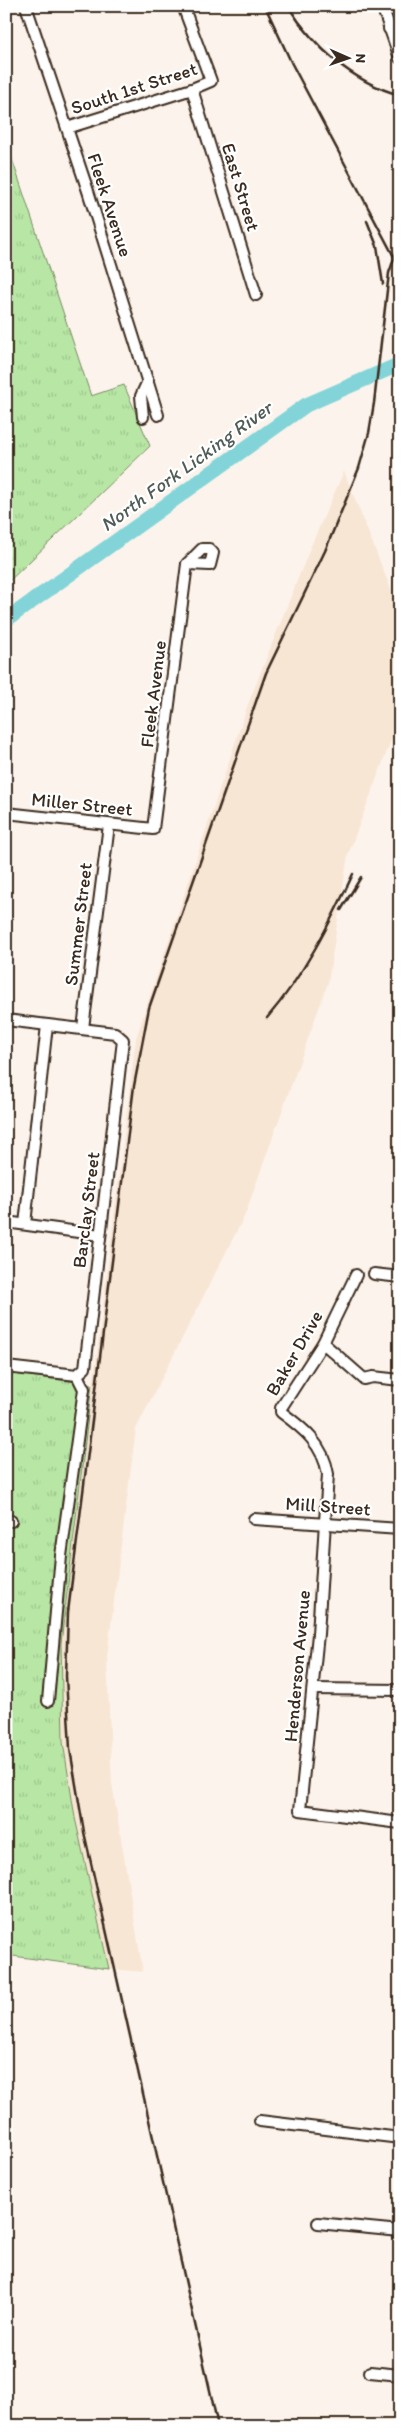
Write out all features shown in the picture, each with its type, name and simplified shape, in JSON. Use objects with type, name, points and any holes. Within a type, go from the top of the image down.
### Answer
[{"type":"street","name":"Fleek Avenue","points":[[26,6],[67,128],[158,415]]},
{"type":"street","name":"South 1st Street","points":[[67,128],[192,89],[211,80],[183,6]]},
{"type":"street","points":[[382,6],[400,58]]},
{"type":"street","points":[[389,29],[400,26]]},
{"type":"street","name":"East Street","points":[[192,89],[256,295]]},
{"type":"street","points":[[143,417],[141,396],[148,381]]},
{"type":"street","name":"Fleek Avenue","points":[[153,829],[187,564]]},
{"type":"street","name":"Miller Street","points":[[6,813],[153,829]]},
{"type":"street","name":"Summer Street","points":[[83,1028],[108,825]]},
{"type":"street","points":[[6,1020],[83,1028]]},
{"type":"street","points":[[25,1224],[47,1025]]},
{"type":"street","name":"Barclay Street","points":[[77,1376],[85,1368],[123,1045],[123,1040],[115,1033],[83,1028]]},
{"type":"street","points":[[6,1222],[100,1235]]},
{"type":"street","points":[[374,1274],[400,1276]]},
{"type":"street","name":"Baker Drive","points":[[324,1524],[328,1474],[322,1450],[310,1435],[281,1412],[282,1406],[323,1343],[356,1275]]},
{"type":"street","points":[[323,1343],[364,1379],[373,1377],[400,1380]]},
{"type":"street","points":[[6,1366],[77,1376],[84,1389],[62,1547],[48,1701]]},
{"type":"street","name":"Mill Street","points":[[254,1519],[400,1529]]},
{"type":"street","name":"Henderson Avenue","points":[[324,1524],[313,1689],[300,1810],[400,1823]]},
{"type":"street","points":[[313,1689],[400,1690]]},
{"type":"street","points":[[260,2121],[400,2138]]},
{"type":"street","points":[[318,2223],[400,2231]]},
{"type":"street","points":[[370,2372],[400,2375]]},
{"type":"shaded area","points":[[344,471],[400,612],[400,717],[348,855],[328,983],[245,1215],[136,1429],[107,1657],[112,1783],[143,1972],[109,1969],[75,1818],[63,1742],[61,1643],[136,1038],[248,704],[310,548]]},
{"type":"green space","points":[[6,141],[91,396],[124,385],[150,446],[6,584]]},
{"type":"green space","points":[[6,1373],[92,1384],[61,1643],[63,1742],[75,1818],[109,1969],[6,1955]]},
{"type":"waterway","name":"North Fork Licking River","points":[[6,620],[306,405],[400,364]]},
{"type":"railway","points":[[265,6],[292,64],[400,268]]},
{"type":"railway","points":[[288,6],[322,49],[336,61],[366,81],[400,95]]},
{"type":"railway","points":[[367,221],[377,246],[383,284]]},
{"type":"railway","points":[[218,2426],[84,1832],[70,1749],[66,1676],[68,1612],[134,1086],[149,1008],[266,673],[325,551],[359,468],[369,433],[374,403],[389,273],[400,242]]},
{"type":"railway","points":[[267,1018],[293,985],[304,967],[325,931],[353,874]]},
{"type":"railway","points":[[341,910],[361,877]]}]
